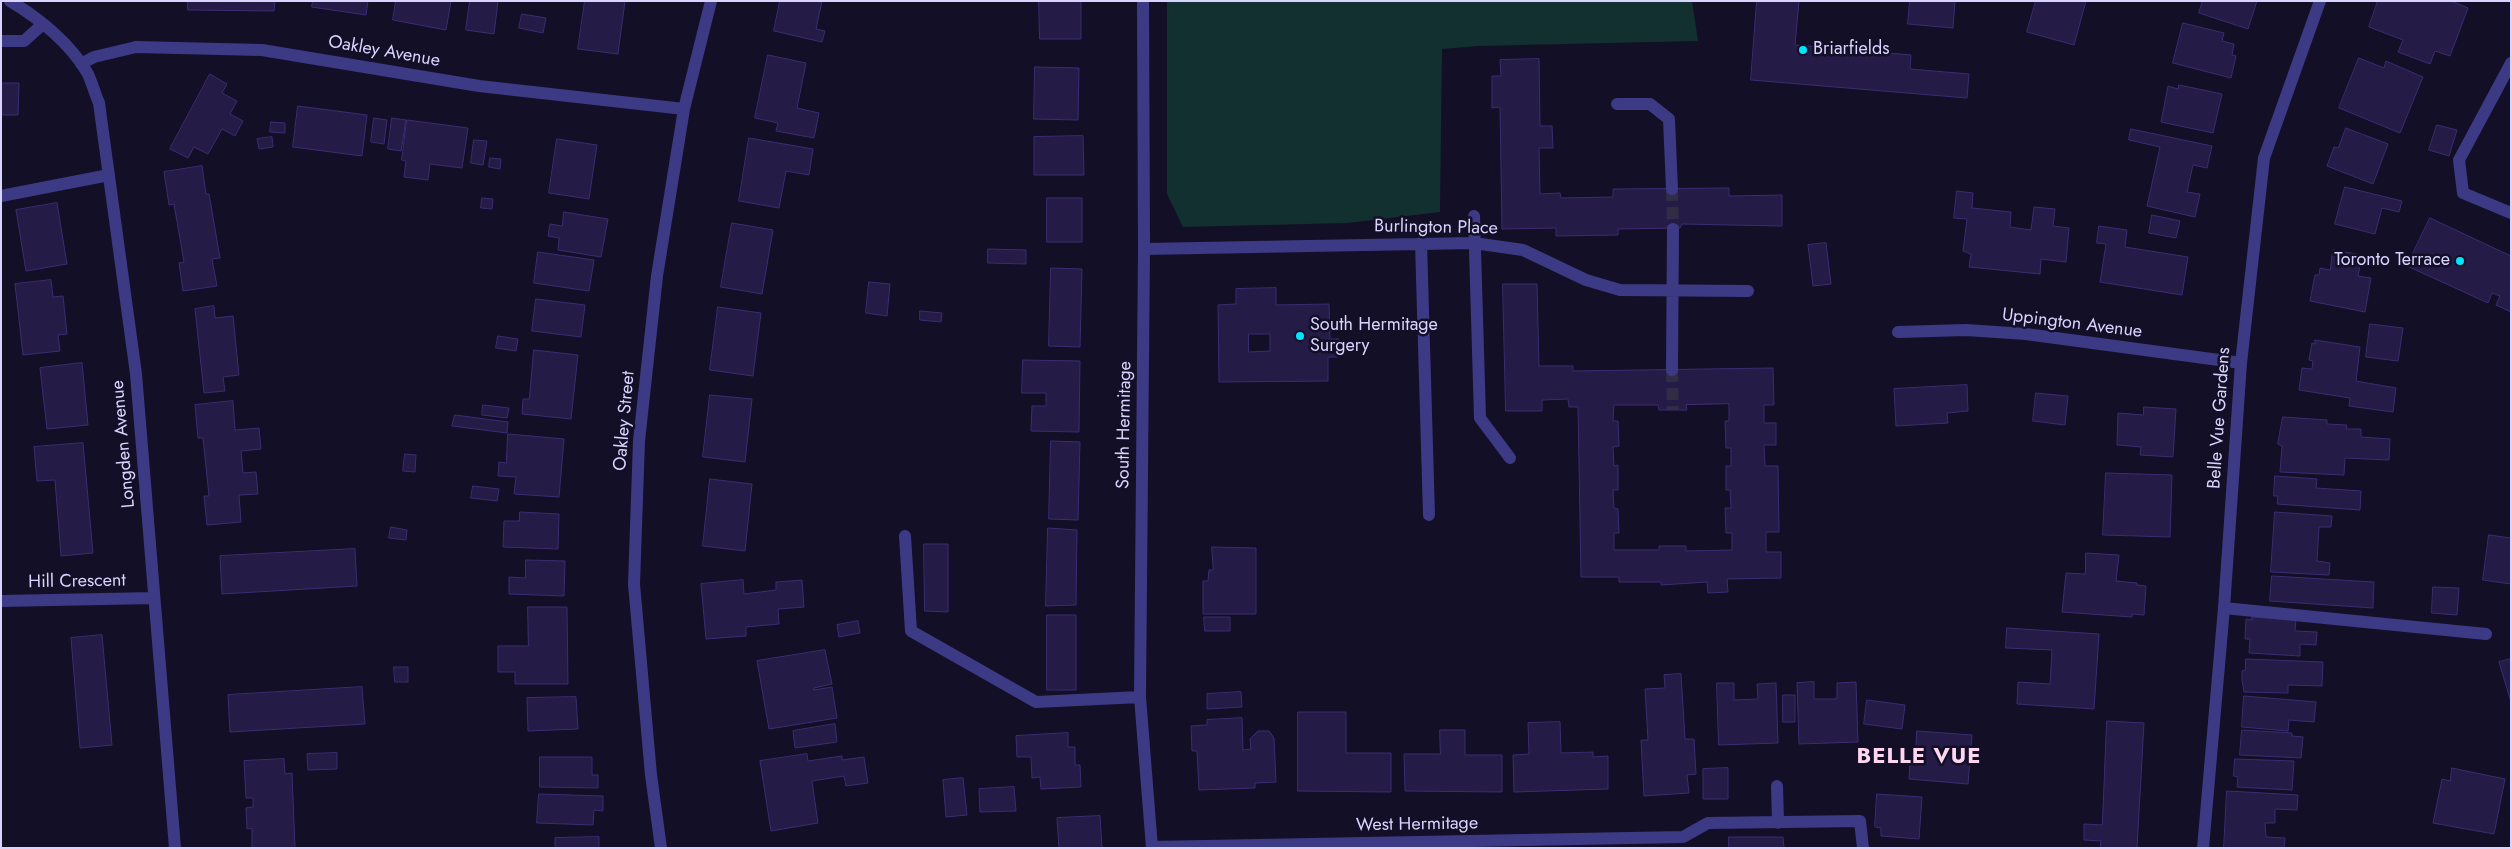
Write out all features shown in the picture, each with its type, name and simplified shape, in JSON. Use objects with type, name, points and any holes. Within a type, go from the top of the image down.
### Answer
[{"type":"street","name":"Longden Avenue","points":[[10,1],[43,24],[68,48],[88,74],[99,103],[136,374],[175,848]]},
{"type":"street","name":"Oakley Street","points":[[660,848],[651,775],[634,584],[639,441],[657,276],[684,109],[711,1]]},
{"type":"street","name":"South Hermitage","points":[[1143,1],[1144,249],[1140,697],[1152,847]]},
{"type":"street","name":"Belle Vue Gardens","points":[[2203,848],[2224,608],[2241,363],[2264,158],[2320,1]]},
{"type":"street","points":[[1,41],[24,41],[43,24]]},
{"type":"street","name":"Oakley Avenue","points":[[80,64],[94,57],[136,48],[262,50],[480,86],[684,109]]},
{"type":"street","points":[[2511,63],[2459,160],[2463,193],[2511,213]]},
{"type":"street","points":[[1617,104],[1650,104],[1670,119],[1672,189]]},
{"type":"street","points":[[1,196],[109,175]]},
{"type":"street","points":[[1474,216],[1480,418],[1510,458]]},
{"type":"street","points":[[1672,229],[1674,292],[1672,370]]},
{"type":"street","points":[[1422,243],[1429,514]]},
{"type":"street","name":"Burlington Place","points":[[1144,249],[1474,243],[1523,250],[1586,280],[1620,290],[1674,292],[1748,291]]},
{"type":"street","name":"Uppington Avenue","points":[[1898,332],[1966,330],[2026,334],[2241,363]]},
{"type":"street","points":[[905,536],[911,631],[1036,702],[1140,697]]},
{"type":"street","name":"Hill Crescent","points":[[1,601],[154,598]]},
{"type":"street","points":[[2224,608],[2486,634]]},
{"type":"street","points":[[1777,786],[1778,823]]},
{"type":"street","points":[[1683,842],[1708,823],[1860,821],[1863,848]]},
{"type":"street","name":"West Hermitage","points":[[1152,847],[1683,842]]},
{"type":"green space","points":[[1167,1],[1692,1],[1698,41],[1478,46],[1442,49],[1440,212],[1347,223],[1183,227],[1167,194]]},
{"type":"building","points":[[188,1],[275,1],[274,11],[188,10]]},
{"type":"building","points":[[313,1],[368,1],[366,15],[312,7]]},
{"type":"building","points":[[396,1],[451,1],[446,30],[393,20]]},
{"type":"building","points":[[470,1],[498,1],[494,34],[466,30]]},
{"type":"building","points":[[585,1],[625,1],[618,54],[578,49]]},
{"type":"building","points":[[780,1],[822,1],[816,29],[825,31],[822,42],[774,31]]},
{"type":"building","points":[[1039,1],[1081,1],[1081,39],[1040,39]]},
{"type":"building","name":"Briarfields","points":[[1757,1],[1799,1],[1795,45],[1911,55],[1910,69],[1969,74],[1967,98],[1751,80]]},
{"type":"building","name":"Briarfields","points":[[1910,1],[1955,1],[1953,28],[1908,24]]},
{"type":"building","points":[[2036,1],[2086,1],[2074,45],[2027,32]]},
{"type":"building","points":[[2203,1],[2257,1],[2248,29],[2199,13]]},
{"type":"building","points":[[2378,1],[2451,1],[2468,8],[2450,56],[2435,51],[2430,64],[2398,52],[2403,40],[2369,27]]},
{"type":"building","points":[[522,14],[546,18],[543,33],[519,28]]},
{"type":"building","points":[[2183,23],[2224,33],[2222,41],[2234,44],[2232,55],[2236,56],[2231,78],[2173,63]]},
{"type":"building","points":[[768,55],[806,63],[797,108],[819,113],[814,138],[776,131],[778,123],[755,118]]},
{"type":"building","points":[[2359,58],[2384,68],[2386,61],[2423,77],[2400,133],[2339,108]]},
{"type":"building","points":[[1539,59],[1540,126],[1552,126],[1553,148],[1539,148],[1540,194],[1560,193],[1561,198],[1613,197],[1613,189],[1729,188],[1729,196],[1782,195],[1782,226],[1682,224],[1680,228],[1618,229],[1618,235],[1556,236],[1556,228],[1502,229],[1500,107],[1492,108],[1492,76],[1501,76],[1500,60]]},
{"type":"building","points":[[1035,67],[1079,68],[1078,120],[1034,119]]},
{"type":"building","points":[[210,74],[227,84],[222,93],[237,101],[230,114],[243,121],[235,136],[222,129],[208,154],[194,147],[188,158],[170,149]]},
{"type":"building","points":[[1,83],[19,83],[18,115],[1,115]]},
{"type":"building","points":[[2179,85],[2222,94],[2213,133],[2161,122],[2168,86],[2178,89]]},
{"type":"building","points":[[298,106],[367,115],[362,156],[293,147]]},
{"type":"building","points":[[374,118],[387,120],[384,144],[371,142]]},
{"type":"building","points":[[392,118],[406,120],[401,151],[388,149]]},
{"type":"building","points":[[407,120],[468,128],[462,168],[430,164],[428,180],[404,177],[406,161],[402,160]]},
{"type":"building","points":[[271,122],[285,123],[285,133],[270,132]]},
{"type":"building","points":[[2437,125],[2457,130],[2449,156],[2429,150]]},
{"type":"building","points":[[2346,128],[2388,144],[2373,184],[2327,166],[2334,147],[2338,148]]},
{"type":"building","points":[[2131,129],[2212,146],[2207,168],[2193,165],[2187,192],[2200,194],[2195,217],[2147,206],[2160,147],[2129,140]]},
{"type":"building","points":[[1083,136],[1084,175],[1034,175],[1034,137]]},
{"type":"building","points":[[272,137],[273,147],[259,149],[257,139]]},
{"type":"building","points":[[749,138],[813,149],[809,175],[786,171],[779,208],[739,201]]},
{"type":"building","points":[[557,139],[597,145],[589,199],[549,193]]},
{"type":"building","points":[[474,140],[487,141],[483,165],[471,163]]},
{"type":"building","points":[[490,158],[501,159],[500,169],[489,167]]},
{"type":"building","points":[[202,166],[220,258],[212,259],[217,286],[183,291],[179,263],[184,262],[174,204],[169,205],[164,172]]},
{"type":"building","points":[[2345,187],[2402,201],[2399,212],[2382,208],[2375,234],[2335,224]]},
{"type":"building","points":[[1957,191],[1973,193],[1972,208],[2011,212],[2010,227],[2031,230],[2034,207],[2055,209],[2053,226],[2069,228],[2066,262],[2041,259],[2040,274],[1969,267],[1971,254],[1963,251],[1967,219],[1954,218]]},
{"type":"building","points":[[482,198],[493,199],[492,209],[481,208]]},
{"type":"building","points":[[1047,198],[1082,198],[1082,242],[1047,242]]},
{"type":"building","points":[[57,203],[67,264],[26,271],[16,210]]},
{"type":"building","points":[[564,212],[608,219],[601,257],[558,250],[559,238],[548,236],[550,224],[562,226]]},
{"type":"building","points":[[2152,215],[2180,221],[2176,238],[2149,233]]},
{"type":"building","name":"Toronto Terrace","points":[[2430,218],[2511,256],[2511,312],[2496,305],[2500,296],[2492,293],[2488,303],[2407,266]]},
{"type":"building","points":[[732,223],[773,230],[762,294],[721,287]]},
{"type":"building","points":[[2099,226],[2127,230],[2125,247],[2188,257],[2182,295],[2100,282],[2106,244],[2097,243]]},
{"type":"building","points":[[1826,243],[1831,284],[1813,286],[1808,245]]},
{"type":"building","points":[[988,249],[1026,250],[1026,264],[988,263]]},
{"type":"building","points":[[2333,250],[2362,255],[2358,276],[2371,278],[2365,312],[2310,301],[2315,275],[2319,275],[2320,268],[2330,270]]},
{"type":"building","points":[[538,252],[594,260],[589,291],[534,283]]},
{"type":"building","points":[[1051,268],[1082,269],[1080,347],[1049,346]]},
{"type":"building","points":[[51,280],[53,297],[63,296],[67,334],[58,335],[60,351],[23,355],[15,284]]},
{"type":"building","points":[[869,282],[890,284],[887,316],[866,313]]},
{"type":"building","points":[[1503,284],[1537,284],[1539,366],[1573,366],[1573,371],[1773,368],[1774,405],[1764,405],[1764,423],[1776,423],[1776,445],[1764,445],[1765,466],[1778,466],[1779,532],[1766,532],[1766,552],[1781,552],[1781,578],[1727,579],[1728,592],[1708,593],[1707,582],[1661,585],[1661,582],[1619,582],[1619,577],[1581,577],[1578,407],[1569,407],[1568,399],[1542,400],[1542,411],[1506,411]],"holes":[[[1729,404],[1729,421],[1725,421],[1726,448],[1731,448],[1731,466],[1726,466],[1726,490],[1730,490],[1731,508],[1725,508],[1726,533],[1732,533],[1732,550],[1686,551],[1686,546],[1659,546],[1659,550],[1614,550],[1614,533],[1619,533],[1618,509],[1614,508],[1613,490],[1618,490],[1618,465],[1614,466],[1613,447],[1619,446],[1618,421],[1613,421],[1614,405],[1658,405],[1659,410],[1687,410],[1686,405]]]},
{"type":"building","name":"South Hermitage Surgery","points":[[1276,288],[1276,305],[1329,304],[1330,339],[1339,339],[1339,357],[1328,357],[1328,381],[1219,382],[1218,305],[1236,304],[1236,289]],"holes":[[[1249,334],[1270,334],[1270,351],[1249,352]]]},
{"type":"building","points":[[536,299],[585,305],[581,337],[532,331]]},
{"type":"building","points":[[214,306],[215,318],[233,316],[239,375],[223,377],[225,391],[204,393],[195,309]]},
{"type":"building","points":[[718,307],[761,313],[753,376],[710,370]]},
{"type":"building","points":[[920,311],[942,313],[941,322],[920,320]]},
{"type":"building","points":[[2370,324],[2403,328],[2398,361],[2366,357]]},
{"type":"building","points":[[498,336],[518,339],[516,351],[496,348]]},
{"type":"building","points":[[2315,340],[2360,347],[2356,381],[2396,388],[2393,412],[2349,406],[2350,398],[2299,390],[2302,368],[2312,369],[2313,361],[2309,360],[2312,343],[2315,344]]},
{"type":"building","points":[[534,350],[578,355],[571,419],[522,414],[523,399],[529,399]]},
{"type":"building","points":[[1023,360],[1080,361],[1079,432],[1031,431],[1032,406],[1046,406],[1046,393],[1022,393]]},
{"type":"building","points":[[82,363],[88,425],[47,429],[40,368]]},
{"type":"building","points":[[1967,385],[1968,411],[1947,413],[1948,423],[1896,426],[1894,389]]},
{"type":"building","points":[[2036,393],[2068,396],[2065,425],[2033,421]]},
{"type":"building","points":[[710,395],[752,399],[745,462],[703,457]]},
{"type":"building","points":[[233,401],[235,430],[259,428],[261,449],[241,451],[243,473],[256,472],[258,494],[239,495],[241,522],[207,525],[204,496],[209,496],[203,438],[198,438],[195,405]]},
{"type":"building","points":[[483,405],[509,408],[507,418],[482,415]]},
{"type":"building","points":[[2144,407],[2176,409],[2173,457],[2140,455],[2141,447],[2117,445],[2118,413],[2143,415]]},
{"type":"building","points":[[455,415],[508,422],[507,433],[452,426]]},
{"type":"building","points":[[2283,417],[2327,420],[2327,424],[2347,425],[2346,429],[2361,429],[2361,437],[2390,439],[2389,460],[2345,458],[2344,475],[2280,472],[2282,446],[2278,444]]},
{"type":"building","points":[[508,434],[564,439],[559,497],[514,494],[516,477],[498,476],[499,462],[506,463]]},
{"type":"building","points":[[1051,441],[1080,442],[1078,520],[1049,519]]},
{"type":"building","points":[[83,443],[93,553],[61,556],[55,480],[37,481],[34,447]]},
{"type":"building","points":[[405,454],[416,455],[415,472],[403,471]]},
{"type":"building","points":[[2106,473],[2172,475],[2170,537],[2103,535]]},
{"type":"building","points":[[2275,476],[2317,479],[2316,488],[2361,491],[2360,510],[2277,504],[2278,496],[2274,496]]},
{"type":"building","points":[[710,479],[752,484],[745,551],[703,546]]},
{"type":"building","points":[[473,486],[499,489],[497,501],[471,498]]},
{"type":"building","points":[[520,512],[559,514],[558,549],[503,547],[504,521],[519,521]]},
{"type":"building","points":[[2275,512],[2332,516],[2331,527],[2319,527],[2317,561],[2330,563],[2329,575],[2271,572]]},
{"type":"building","points":[[391,527],[407,530],[406,540],[389,538]]},
{"type":"building","points":[[1048,528],[1077,530],[1076,605],[1046,606]]},
{"type":"building","points":[[2489,535],[2511,538],[2511,584],[2483,580]]},
{"type":"building","points":[[924,544],[948,544],[948,612],[925,611]]},
{"type":"building","points":[[1212,547],[1256,548],[1256,614],[1203,614],[1203,581],[1208,581],[1209,570],[1213,570]]},
{"type":"building","points":[[355,549],[357,586],[222,594],[220,556]]},
{"type":"building","points":[[2086,553],[2119,555],[2116,581],[2146,586],[2144,615],[2132,614],[2132,617],[2062,612],[2066,573],[2085,574]]},
{"type":"building","points":[[526,560],[565,561],[564,596],[509,594],[509,577],[525,578]]},
{"type":"building","points":[[2272,576],[2374,582],[2373,608],[2270,601]]},
{"type":"building","points":[[743,580],[744,594],[776,590],[776,582],[802,580],[804,607],[778,609],[779,624],[746,627],[746,636],[706,639],[701,584]]},
{"type":"building","points":[[2433,587],[2459,588],[2457,615],[2432,613]]},
{"type":"building","points":[[528,607],[567,607],[568,684],[515,684],[515,672],[498,672],[498,646],[528,646]]},
{"type":"building","points":[[1047,615],[1076,615],[1076,690],[1047,690]]},
{"type":"building","points":[[1204,617],[1230,617],[1230,631],[1205,631]]},
{"type":"building","points":[[2252,617],[2296,620],[2295,631],[2317,632],[2316,645],[2300,644],[2300,656],[2249,653],[2250,639],[2245,639],[2246,619],[2252,620]]},
{"type":"building","points":[[858,621],[860,633],[839,637],[837,625]]},
{"type":"building","points":[[2007,628],[2099,634],[2094,709],[2017,704],[2018,682],[2050,684],[2052,650],[2006,648]]},
{"type":"building","points":[[102,635],[112,745],[80,748],[71,638]]},
{"type":"building","points":[[825,650],[832,684],[814,688],[814,690],[832,687],[837,718],[769,729],[757,661]]},
{"type":"building","points":[[2246,659],[2323,662],[2322,686],[2288,685],[2288,693],[2244,692],[2242,671],[2245,670]]},
{"type":"building","points":[[2511,659],[2511,702],[2499,662]]},
{"type":"building","points":[[394,667],[408,667],[408,682],[395,682]]},
{"type":"building","points":[[1681,674],[1685,739],[1694,739],[1696,774],[1687,775],[1689,793],[1644,796],[1641,740],[1648,740],[1645,689],[1665,688],[1664,675]]},
{"type":"building","points":[[1814,682],[1814,699],[1837,699],[1837,683],[1856,682],[1858,742],[1799,744],[1797,683]]},
{"type":"building","points":[[1717,683],[1734,683],[1734,700],[1758,699],[1757,684],[1776,683],[1778,743],[1719,745]]},
{"type":"building","points":[[362,687],[365,724],[230,732],[228,695]]},
{"type":"building","points":[[1241,692],[1242,707],[1207,709],[1207,694]]},
{"type":"building","points":[[1783,695],[1795,695],[1795,722],[1783,722]]},
{"type":"building","points":[[2244,696],[2316,702],[2314,722],[2289,720],[2288,731],[2242,727]]},
{"type":"building","points":[[576,697],[578,729],[528,731],[527,698]]},
{"type":"building","points":[[1867,700],[1905,705],[1902,729],[1864,724]]},
{"type":"building","points":[[1298,712],[1346,712],[1346,753],[1391,753],[1391,792],[1298,791]]},
{"type":"building","points":[[1242,718],[1243,750],[1251,749],[1250,739],[1258,731],[1269,731],[1274,738],[1276,782],[1255,783],[1255,788],[1199,790],[1197,751],[1192,751],[1191,726],[1207,725],[1207,720]]},
{"type":"building","points":[[2107,721],[2144,723],[2137,848],[2100,848],[2101,841],[2084,840],[2084,824],[2102,825]]},
{"type":"building","points":[[1560,722],[1561,753],[1593,752],[1593,757],[1608,756],[1608,789],[1514,792],[1513,755],[1529,754],[1528,723]]},
{"type":"building","points":[[835,724],[837,742],[795,748],[793,731]]},
{"type":"building","points":[[1440,730],[1465,730],[1465,755],[1502,755],[1502,792],[1405,791],[1404,754],[1440,754]]},
{"type":"building","points":[[2242,730],[2292,733],[2292,736],[2303,737],[2301,758],[2240,755]]},
{"type":"building","points":[[1917,731],[1972,735],[1968,784],[1909,779],[1910,763],[1915,763]]},
{"type":"building","points":[[1068,733],[1068,747],[1075,747],[1075,765],[1080,765],[1081,787],[1041,789],[1040,777],[1032,778],[1031,757],[1017,757],[1016,736]]},
{"type":"building","points":[[337,753],[337,769],[308,770],[307,754]]},
{"type":"building","points":[[807,754],[808,761],[842,756],[842,760],[864,757],[868,783],[846,786],[844,776],[812,781],[818,823],[771,831],[760,761]]},
{"type":"building","points":[[540,757],[592,757],[592,775],[598,775],[598,788],[540,787]]},
{"type":"building","points":[[284,759],[285,774],[292,773],[295,848],[252,848],[252,828],[247,829],[246,808],[253,807],[253,798],[246,798],[244,761]]},
{"type":"building","points":[[2235,759],[2294,761],[2292,790],[2237,787],[2238,777],[2234,776]]},
{"type":"building","points":[[1728,768],[1728,799],[1703,799],[1703,769]]},
{"type":"building","points":[[2452,768],[2505,779],[2494,834],[2433,823],[2442,779],[2450,781]]},
{"type":"building","points":[[963,778],[967,815],[946,817],[943,780]]},
{"type":"building","points":[[1014,787],[1016,811],[980,812],[979,789]]},
{"type":"building","points":[[2227,791],[2298,795],[2297,810],[2275,809],[2275,823],[2265,823],[2266,837],[2285,838],[2284,848],[2224,848]]},
{"type":"building","points":[[539,794],[603,796],[603,811],[594,810],[593,825],[537,823]]},
{"type":"building","points":[[1877,794],[1922,797],[1919,839],[1881,836],[1881,828],[1875,827]]},
{"type":"building","points":[[1100,816],[1102,848],[1059,848],[1057,818]]},
{"type":"building","points":[[599,837],[599,848],[555,848],[555,838]]},
{"type":"building","points":[[1729,837],[1783,837],[1784,848],[1729,848]]},
{"type":"tunnel","points":[[1672,189],[1673,229]]},
{"type":"tunnel","points":[[1672,370],[1673,410]]},
{"type":"place","name":"Briarfields","points":[[1803,50]]},
{"type":"place","name":"Toronto Terrace","points":[[2460,261]]},
{"type":"place","name":"South Hermitage Surgery","points":[[1300,336]]},
{"type":"district","name":"BELLE VUE","points":[[1919,758]]}]
